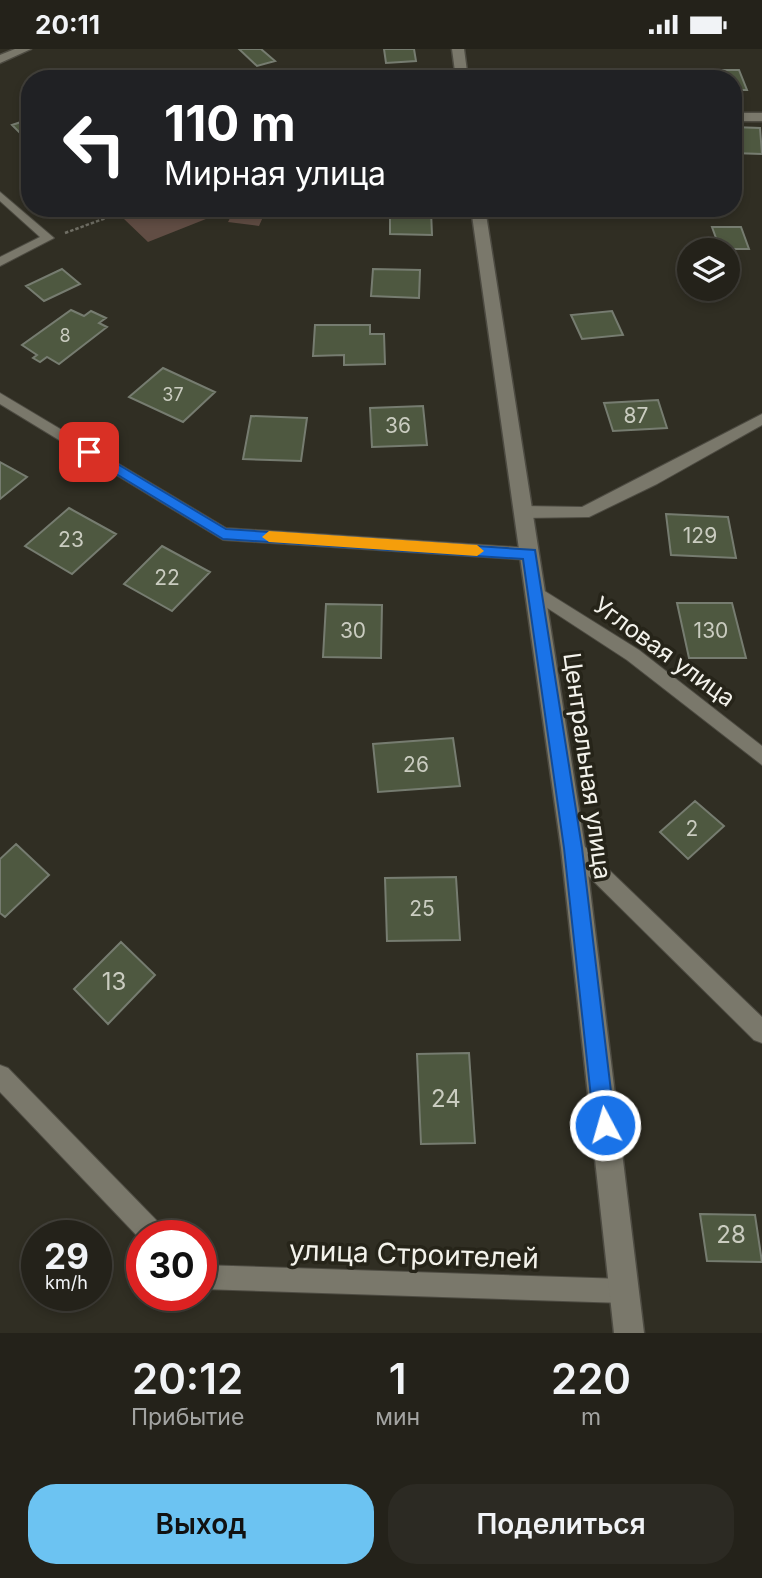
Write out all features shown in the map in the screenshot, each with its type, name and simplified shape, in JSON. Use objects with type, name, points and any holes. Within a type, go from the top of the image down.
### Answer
[{"type":"street","points":[[0,59],[25,49]]},
{"type":"street","points":[[458,49],[460,70]]},
{"type":"street","points":[[742,117],[762,117]]},
{"type":"street","name":"Центральная улица","points":[[479,217],[573,848],[629,1333]]},
{"type":"lane","points":[[0,195],[21,214]]},
{"type":"lane","points":[[0,262],[48,238],[25,217]]},
{"type":"lane","points":[[0,397],[223,534],[530,554]]},
{"type":"lane","points":[[523,512],[584,513],[652,480],[762,419]]},
{"type":"lane","name":"Угловая улица","points":[[535,590],[633,655],[762,757]]},
{"type":"lane","points":[[573,848],[762,1032]]},
{"type":"lane","points":[[0,1076],[139,1220]]},
{"type":"lane","name":"улица Строителей","points":[[217,1278],[624,1291]]},
{"type":"path","points":[[48,238],[108,217]]},
{"type":"shaded area","points":[[129,217],[211,217],[148,242],[124,219]]},
{"type":"shaded area","points":[[230,217],[263,217],[259,226],[228,222]]},
{"type":"building","points":[[239,49],[261,49],[275,61],[257,66]]},
{"type":"building","points":[[384,49],[414,49],[416,61],[386,63]]},
{"type":"building","points":[[742,78],[747,90],[742,90]]},
{"type":"building","points":[[21,122],[21,134],[12,125]]},
{"type":"building","points":[[742,127],[760,128],[762,154],[742,153]]},
{"type":"building","points":[[390,217],[431,217],[432,235],[390,234]]},
{"type":"building","points":[[712,227],[741,227],[749,249],[740,249],[740,238],[716,238]]},
{"type":"building","points":[[62,269],[80,284],[44,301],[26,286]]},
{"type":"building","points":[[373,269],[420,270],[419,298],[371,296]]},
{"type":"building","points":[[71,310],[84,316],[91,311],[106,318],[99,323],[107,327],[59,364],[47,357],[40,362],[33,358],[37,355],[22,345]]},
{"type":"building","points":[[612,311],[623,335],[582,339],[571,315]]},
{"type":"building","points":[[315,325],[370,325],[370,334],[384,334],[385,364],[344,365],[344,355],[313,356]]},
{"type":"building","points":[[163,368],[215,392],[183,422],[129,397]]},
{"type":"building","points":[[658,400],[667,428],[613,431],[604,403]]},
{"type":"building","points":[[423,406],[427,445],[372,447],[370,408]]},
{"type":"building","points":[[251,416],[307,418],[301,461],[243,459]]},
{"type":"building","points":[[0,462],[27,477],[0,499]]},
{"type":"building","points":[[69,508],[116,534],[72,574],[25,546]]},
{"type":"building","points":[[666,514],[728,517],[736,558],[671,555]]},
{"type":"building","points":[[162,546],[210,572],[172,611],[124,584]]},
{"type":"building","points":[[677,603],[732,603],[746,658],[689,658]]},
{"type":"building","points":[[326,604],[382,605],[381,658],[323,657]]},
{"type":"building","points":[[453,738],[460,786],[378,792],[373,744]]},
{"type":"building","points":[[695,801],[724,826],[688,859],[660,832]]},
{"type":"building","points":[[16,844],[49,875],[5,917],[0,913],[0,859]]},
{"type":"building","points":[[456,877],[460,940],[387,941],[385,878]]},
{"type":"building","points":[[121,942],[155,975],[108,1024],[74,989]]},
{"type":"building","points":[[469,1053],[475,1143],[421,1144],[417,1054]]},
{"type":"building","points":[[700,1214],[755,1215],[762,1262],[707,1261]]},
{"type":"slow traffic","points":[[269,537],[477,551]]},
{"type":"route","points":[[89,452],[223,534],[530,554],[573,848],[605,1125]]}]
